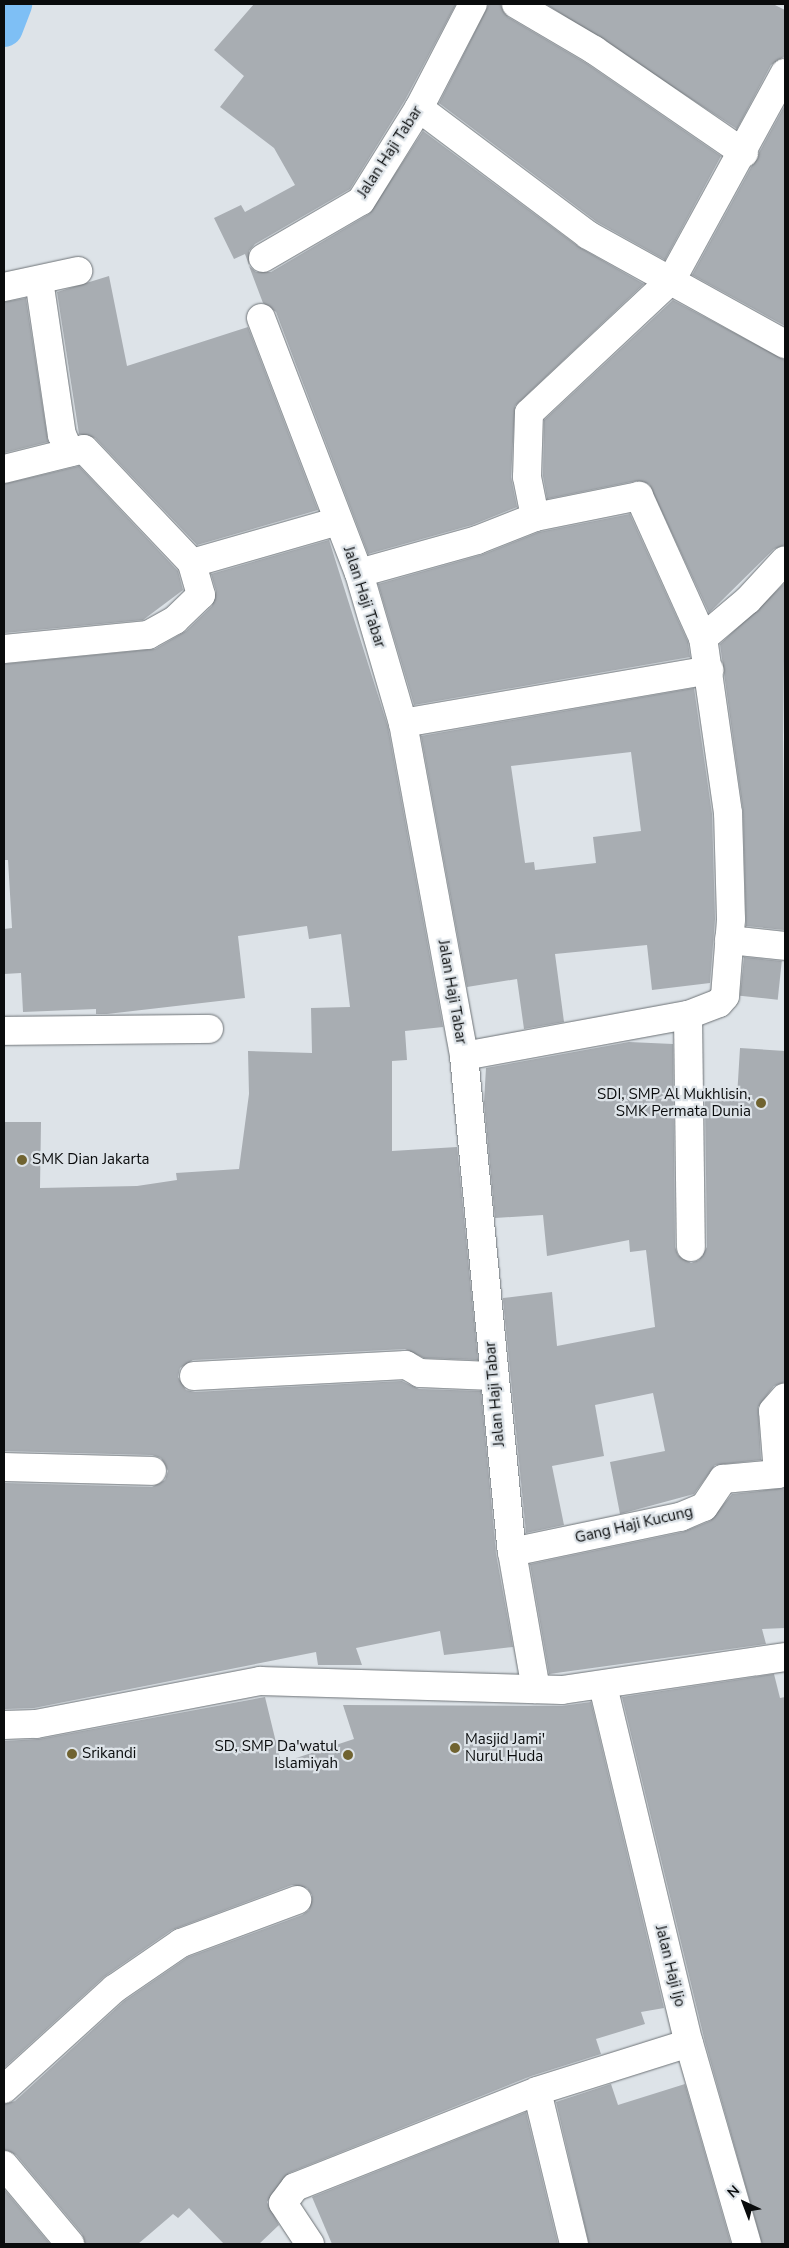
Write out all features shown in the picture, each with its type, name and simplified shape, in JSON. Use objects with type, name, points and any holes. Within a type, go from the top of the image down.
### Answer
[{"type":"street","name":"Jalan Haji Tabar","points":[[263,258],[361,200],[419,108],[473,4]]},
{"type":"street","points":[[516,4],[594,50],[744,153]]},
{"type":"street","points":[[534,517],[527,477],[529,413],[672,278],[783,82]]},
{"type":"street","points":[[419,108],[588,234],[672,278],[785,344]]},
{"type":"street","points":[[70,452],[62,435],[23,284],[78,271]]},
{"type":"street","name":"Jalan Haji Tabar","points":[[260,318],[359,573],[403,723],[464,1056],[492,1376],[512,1552],[536,1689]]},
{"type":"street","points":[[4,649],[148,635],[175,620],[201,595],[192,563],[84,450],[6,468]]},
{"type":"street","points":[[359,573],[477,540],[534,517],[639,496],[703,638],[728,813],[729,940],[723,1000],[688,1015],[464,1056]]},
{"type":"street","points":[[192,563],[338,521]]},
{"type":"street","points":[[703,638],[748,600],[785,560]]},
{"type":"street","points":[[403,723],[709,670]]},
{"type":"street","points":[[729,940],[785,946]]},
{"type":"street","points":[[688,1015],[691,1247]]},
{"type":"street","points":[[4,1031],[209,1029]]},
{"type":"street","points":[[194,1376],[406,1365],[420,1373],[492,1376]]},
{"type":"street","name":"Gang Haji Kucung","points":[[512,1552],[680,1517],[704,1507],[723,1479],[778,1474],[773,1411],[785,1396]]},
{"type":"street","points":[[4,1468],[152,1471]]},
{"type":"street","points":[[4,1725],[36,1724],[260,1681],[536,1689],[602,1686],[785,1657]]},
{"type":"street","name":"Jalan Haji Ijo","points":[[602,1686],[689,2043],[747,2244]]},
{"type":"street","points":[[4,2089],[114,1988],[182,1944],[297,1900]]},
{"type":"street","points":[[310,2244],[283,2203],[295,2187],[537,2091],[689,2043]]},
{"type":"street","points":[[537,2091],[574,2244]]},
{"type":"street","points":[[4,2165],[70,2244]]},
{"type":"building","points":[[254,4],[456,4],[405,100],[350,189],[255,244],[249,251],[249,265],[245,254],[234,259],[214,218],[241,205],[245,212],[295,185],[274,148],[220,107],[244,76],[214,50]]},
{"type":"building","points":[[489,4],[500,4],[508,17],[586,63],[721,156],[665,260],[597,222],[439,103]]},
{"type":"building","points":[[546,4],[773,4],[785,10],[785,56],[771,65],[737,129]]},
{"type":"building","points":[[785,105],[785,326],[692,275]]},
{"type":"building","points":[[423,131],[579,247],[644,284],[515,406],[511,477],[517,507],[472,525],[368,554],[276,312],[263,303],[249,266],[256,272],[271,272],[369,214]]},
{"type":"building","points":[[109,276],[127,366],[248,327],[318,510],[197,545],[95,438],[79,434],[57,292]]},
{"type":"building","points":[[26,298],[48,442],[4,453],[4,302]]},
{"type":"building","points":[[673,300],[785,360],[785,545],[774,549],[709,613],[649,484],[636,481],[547,499],[543,476],[544,420]]},
{"type":"building","points":[[79,466],[178,571],[183,590],[143,620],[4,633],[4,484]]},
{"type":"building","points":[[630,514],[688,642],[690,657],[414,705],[378,584],[481,555],[539,532]]},
{"type":"building","points":[[329,540],[388,727],[443,1027],[405,1031],[407,1060],[392,1061],[392,1151],[457,1147],[478,1360],[424,1358],[405,1349],[193,1360],[180,1368],[178,1377],[186,1390],[195,1392],[402,1381],[419,1389],[481,1391],[496,1554],[513,1647],[444,1655],[440,1631],[356,1648],[362,1665],[318,1665],[316,1652],[34,1708],[4,1709],[4,1483],[152,1487],[165,1480],[168,1471],[161,1458],[152,1455],[4,1451],[4,1122],[41,1122],[40,1188],[137,1186],[177,1180],[176,1173],[239,1169],[249,1094],[248,1051],[312,1053],[311,1008],[350,1007],[341,934],[309,939],[307,926],[238,936],[245,998],[107,1014],[96,1014],[96,1009],[23,1012],[21,973],[4,974],[4,929],[12,928],[8,860],[4,860],[4,664],[155,649],[186,631],[212,606],[216,591],[211,574]]},
{"type":"building","points":[[785,583],[783,737],[785,930],[746,926],[743,811],[720,644]]},
{"type":"building","points":[[694,688],[712,814],[715,919],[710,983],[652,990],[647,945],[555,954],[564,1022],[524,1029],[517,979],[467,987],[421,736]],"holes":[[[631,752],[641,831],[593,837],[596,863],[535,870],[534,862],[525,863],[511,766]]]},
{"type":"building","points":[[744,957],[782,961],[778,1000],[740,996]]},
{"type":"building","points":[[629,1042],[673,1044],[675,1247],[678,1255],[691,1263],[699,1260],[707,1247],[705,1098],[737,1097],[740,1048],[785,1051],[785,1382],[774,1386],[758,1407],[761,1460],[715,1465],[694,1494],[620,1514],[610,1462],[665,1451],[653,1393],[595,1405],[604,1456],[552,1466],[564,1525],[526,1533],[503,1298],[552,1292],[557,1346],[655,1327],[646,1250],[630,1252],[629,1240],[547,1256],[543,1215],[495,1218],[484,1102],[486,1068]]},
{"type":"building","points":[[785,1488],[785,1628],[762,1629],[766,1644],[549,1674],[530,1564],[683,1532],[710,1521],[732,1494]]},
{"type":"building","points":[[774,1674],[780,1698],[785,1697],[785,2244],[762,2244],[705,2042],[622,1697]]},
{"type":"building","points":[[265,1697],[281,1763],[354,1739],[343,1705],[562,1706],[591,1702],[664,2008],[641,2012],[645,2024],[596,2039],[601,2054],[531,2076],[289,2173],[267,2202],[279,2225],[259,2244],[224,2244],[189,2208],[178,2218],[173,2214],[138,2244],[85,2244],[82,2234],[16,2155],[4,2150],[4,2104],[15,2101],[124,2001],[188,1957],[302,1915],[309,1910],[312,1895],[307,1888],[292,1885],[172,1930],[104,1977],[4,2068],[4,1741],[39,1739]]},
{"type":"building","points":[[611,2084],[618,2105],[685,2084],[731,2244],[589,2244],[556,2102]]},
{"type":"building","points":[[526,2112],[558,2244],[332,2244],[312,2197]]},
{"type":"building","points":[[4,2189],[50,2244],[4,2244]]},
{"type":"waterway","points":[[4,28],[13,4]]},
{"type":"place","name":"SDI, SMP Al Mukhlisin, SMK Permata Dunia","points":[[761,1103]]},
{"type":"place","name":"SMK Dian Jakarta","points":[[22,1160]]},
{"type":"place","name":"Masjid Jami' Nurul Huda","points":[[455,1748]]},
{"type":"place","name":"Srikandi","points":[[72,1754]]},
{"type":"place","name":"SD, SMP Da'watul Islamiyah","points":[[348,1755]]}]
